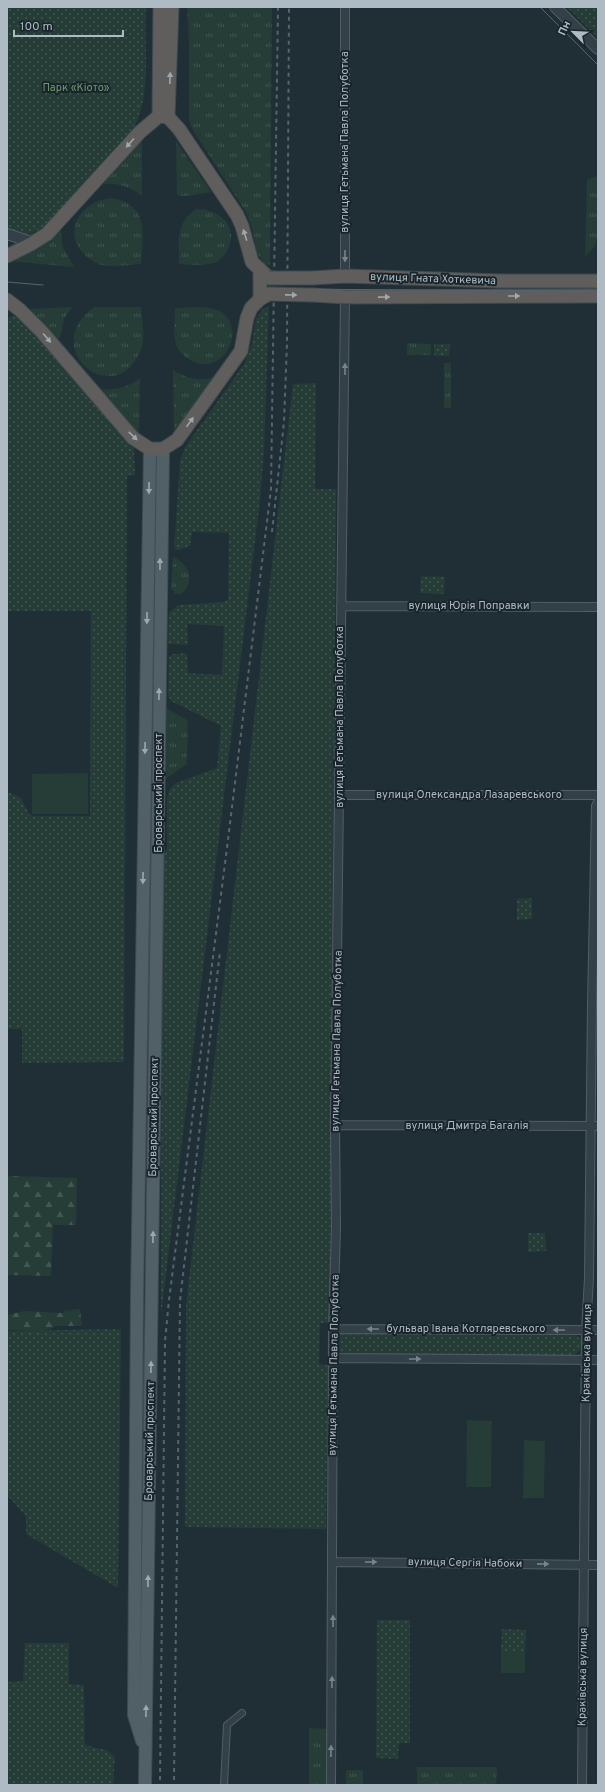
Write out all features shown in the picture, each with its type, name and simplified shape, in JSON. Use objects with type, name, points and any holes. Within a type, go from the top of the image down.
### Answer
[{"type":"highway","points":[[7,300],[20,310],[42,332],[133,438],[156,449],[177,440],[235,360],[244,341],[247,318],[251,308],[265,297],[264,274],[252,262],[237,214],[179,130],[163,117],[160,7]]},
{"type":"highway","points":[[163,117],[172,7]]},
{"type":"highway","points":[[7,256],[47,234],[140,132],[163,117]]},
{"type":"highway","name":"вулиця Гната Хоткевича","points":[[264,274],[312,278],[345,276],[500,281],[598,281]]},
{"type":"highway","name":"вулиця Гната Хоткевича","points":[[265,297],[313,295],[345,297],[598,296]]},
{"type":"main road","name":"Броварський проспект","points":[[145,1750],[134,1715],[137,1306],[156,449]]},
{"type":"main road","name":"Броварський проспект","points":[[145,1785],[156,449]]},
{"type":"street","name":"вулиця Гетьмана Павла Полуботка","points":[[345,7],[345,276]]},
{"type":"street","points":[[555,7],[598,49]]},
{"type":"street","points":[[7,234],[28,241],[38,240]]},
{"type":"street","name":"вулиця Гетьмана Павла Полуботка","points":[[331,1785],[336,1227],[335,1125],[345,297]]},
{"type":"street","name":"вулиця Юрія Поправки","points":[[341,606],[598,607]]},
{"type":"street","name":"вулиця Олександра Лазаревського","points":[[340,794],[598,795]]},
{"type":"street","name":"Краківська вулиця","points":[[582,1785],[586,1330],[595,1126],[592,1004],[596,806],[598,802]]},
{"type":"street","name":"вулиця Дмитра Багалія","points":[[335,1125],[595,1126]]},
{"type":"street","name":"бульвар Івана Котляревського","points":[[334,1329],[598,1330]]},
{"type":"street","points":[[334,1358],[598,1360]]},
{"type":"street","name":"вулиця Сергія Набоки","points":[[332,1562],[598,1565]]},
{"type":"street","points":[[224,1785],[227,1725],[242,1713]]},
{"type":"green space","name":"Парк «Кіото»","points":[[7,7],[146,7],[145,84],[140,114],[134,127],[49,224],[28,234],[13,232],[7,229]]},
{"type":"green space","points":[[187,7],[272,7],[270,265],[265,264],[257,253],[252,228],[246,212],[194,132],[189,121],[189,43]]},
{"type":"green space","points":[[567,7],[598,7],[598,38]]},
{"type":"green space","points":[[142,137],[142,196],[124,186],[104,184],[102,180]]},
{"type":"green space","points":[[176,141],[211,192],[189,196],[177,195]]},
{"type":"green space","points":[[598,176],[598,235],[595,246],[585,257],[587,179]]},
{"type":"green space","points":[[112,198],[133,207],[142,222],[143,242],[141,264],[114,266],[98,264],[85,255],[77,244],[74,234],[75,225],[79,217],[93,204]]},
{"type":"green space","points":[[196,209],[213,212],[220,216],[229,227],[231,234],[230,242],[224,255],[215,262],[201,265],[179,264],[179,240],[181,227],[189,215]]},
{"type":"green space","points":[[58,230],[61,230],[63,247],[74,267],[8,261],[35,248]]},
{"type":"green space","points":[[269,306],[264,451],[260,500],[161,1315],[162,858],[167,849],[167,798],[170,789],[176,783],[217,768],[221,726],[171,701],[168,695],[169,657],[173,654],[187,653],[188,673],[222,675],[224,626],[187,624],[188,645],[168,644],[169,613],[178,605],[224,602],[228,600],[229,533],[192,532],[190,546],[178,550],[174,548],[180,461],[185,447],[245,363],[252,343],[256,318],[263,309]]},
{"type":"green space","points":[[72,307],[64,319],[60,338],[56,340],[28,309]]},
{"type":"green space","points":[[94,307],[141,307],[143,332],[142,347],[138,357],[132,365],[120,374],[106,376],[93,372],[82,363],[75,351],[74,337],[79,322]]},
{"type":"green space","points":[[205,307],[222,313],[230,321],[232,332],[230,344],[225,354],[216,361],[205,364],[192,361],[182,354],[177,347],[175,340],[175,308]]},
{"type":"green space","points":[[16,316],[25,320],[131,442],[134,449],[135,475],[127,476],[124,1062],[22,1063],[22,1029],[7,1029],[7,792],[20,797],[29,814],[33,816],[90,816],[91,611],[7,611],[7,318]]},
{"type":"green space","points":[[407,343],[431,344],[431,355],[407,355]]},
{"type":"green space","points":[[434,344],[450,344],[449,356],[434,356]]},
{"type":"green space","points":[[444,363],[451,363],[451,408],[444,408]]},
{"type":"green space","points":[[173,370],[192,378],[202,379],[213,377],[215,380],[174,434]]},
{"type":"green space","points":[[140,378],[139,435],[136,435],[100,394],[101,389],[122,388]]},
{"type":"green space","points":[[316,383],[315,489],[336,489],[330,1323],[320,1323],[319,1364],[328,1365],[326,1529],[185,1527],[186,1305],[293,384]]},
{"type":"green space","points":[[173,557],[179,560],[187,568],[189,573],[188,584],[186,589],[181,594],[174,594],[174,591],[171,590]]},
{"type":"green space","points":[[421,576],[445,577],[444,594],[420,593]]},
{"type":"green space","points":[[164,707],[186,719],[188,722],[187,764],[164,780]]},
{"type":"green space","points":[[88,773],[88,814],[32,814],[32,774]]},
{"type":"green space","points":[[532,898],[532,919],[517,920],[517,899]]},
{"type":"green space","points":[[7,1176],[77,1178],[76,1225],[53,1225],[51,1276],[7,1275]]},
{"type":"green space","points":[[528,1233],[545,1233],[546,1251],[528,1252]]},
{"type":"green space","points":[[80,1309],[82,1326],[55,1326],[51,1329],[43,1330],[7,1330],[7,1315],[24,1311],[63,1313],[63,1311]]},
{"type":"green space","points":[[121,1329],[118,1588],[26,1534],[26,1516],[7,1495],[7,1331]]},
{"type":"green space","points":[[340,1333],[574,1334],[580,1339],[582,1344],[580,1350],[574,1355],[343,1355],[337,1351],[337,1337]]},
{"type":"green space","points":[[467,1420],[492,1421],[491,1487],[466,1487]]},
{"type":"green space","points":[[524,1440],[545,1441],[544,1498],[523,1498]]},
{"type":"green space","points":[[377,1620],[410,1620],[410,1743],[399,1743],[398,1759],[376,1758]]},
{"type":"green space","points":[[502,1629],[526,1630],[525,1652],[501,1652]]},
{"type":"green space","points":[[25,1643],[69,1643],[69,1684],[84,1685],[85,1744],[104,1749],[115,1757],[113,1785],[7,1785],[7,1682],[23,1681]]},
{"type":"green space","points":[[501,1652],[525,1652],[525,1673],[501,1673]]},
{"type":"green space","points":[[309,1728],[326,1729],[327,1732],[327,1785],[309,1785]]},
{"type":"green space","points":[[417,1767],[497,1767],[496,1785],[417,1785]]},
{"type":"green space","points":[[346,1770],[363,1770],[363,1785],[346,1785]]},
{"type":"tram line","points":[[540,7],[598,65]]},
{"type":"tram line","points":[[7,282],[43,285]]},
{"type":"tram line","points":[[268,289],[598,291]]},
{"type":"railway","points":[[160,1780],[165,1341],[271,489],[278,7]]},
{"type":"railway","points":[[272,532],[284,422],[287,343],[289,7]]},
{"type":"railway","points":[[174,1780],[180,1301],[220,951]]}]
